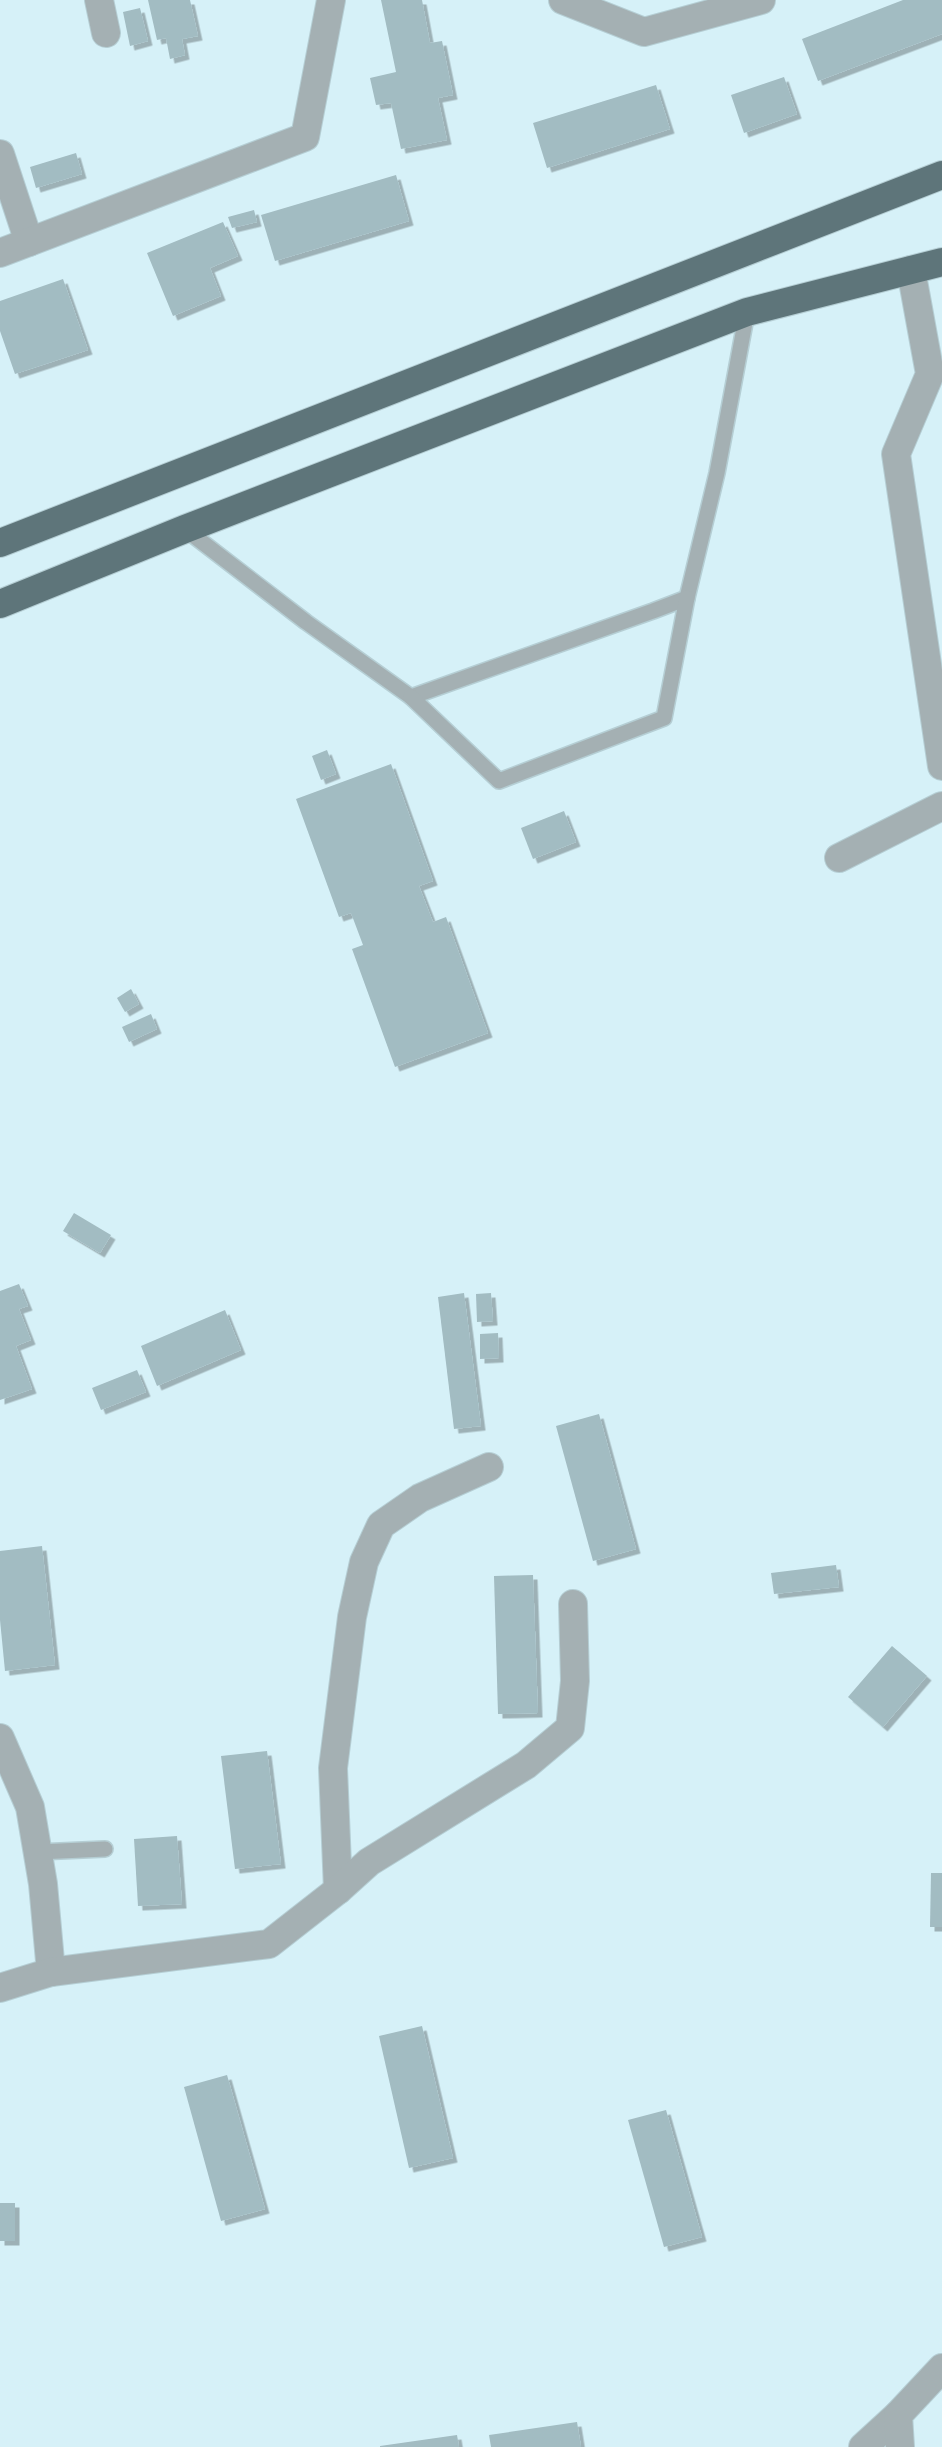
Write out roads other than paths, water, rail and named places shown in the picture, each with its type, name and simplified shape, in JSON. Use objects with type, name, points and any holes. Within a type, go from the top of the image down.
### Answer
[{"type":"highway","points":[[0,543],[942,175]]},
{"type":"highway","points":[[0,604],[185,529],[747,312],[942,262]]},
{"type":"street","points":[[99,0],[106,33]]},
{"type":"street","points":[[0,253],[305,137],[331,0]]},
{"type":"street","points":[[563,0],[644,32],[761,0]]},
{"type":"street","points":[[0,154],[29,242]]},
{"type":"street","points":[[911,270],[930,374],[896,454],[942,766]]},
{"type":"street","points":[[840,858],[942,806]]},
{"type":"street","points":[[338,1890],[333,1768],[352,1617],[364,1562],[381,1525],[420,1498],[489,1467]]},
{"type":"street","points":[[0,1988],[51,1972],[269,1944],[338,1890],[369,1862],[526,1766],[570,1728],[575,1681],[573,1604]]},
{"type":"street","points":[[0,1738],[30,1806],[38,1852],[51,1972]]},
{"type":"street","points":[[863,2447],[898,2415],[942,2368]]},
{"type":"street","points":[[898,2415],[900,2447]]},
{"type":"lane","points":[[185,529],[306,622],[411,697],[499,781],[664,718],[687,598],[716,474],[747,312]]},
{"type":"lane","points":[[411,697],[687,598]]},
{"type":"lane","points":[[38,1852],[105,1849]]}]
